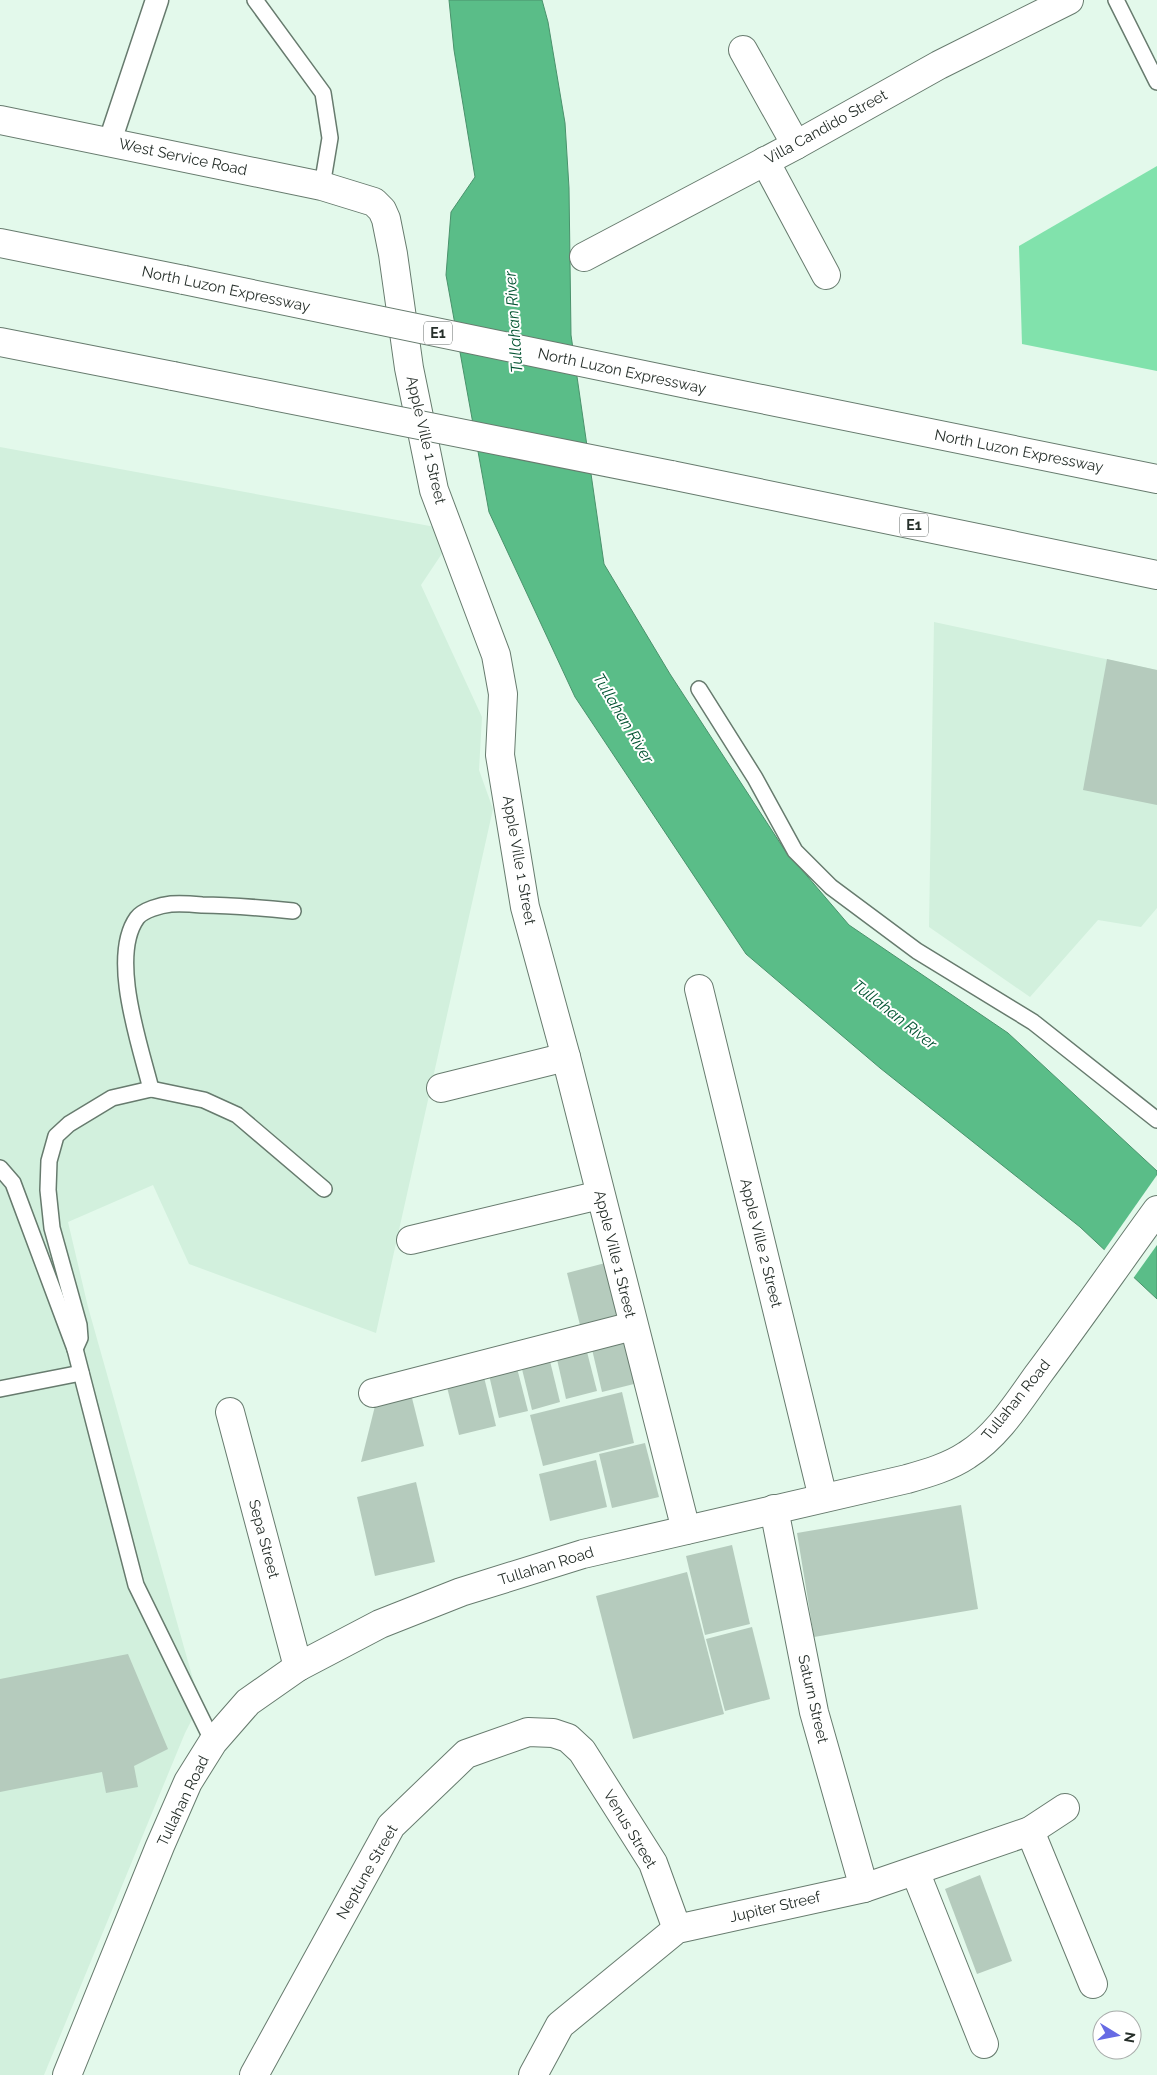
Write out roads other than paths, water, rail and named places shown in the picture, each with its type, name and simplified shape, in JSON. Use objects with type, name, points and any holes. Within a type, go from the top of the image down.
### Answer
[{"type":"main road","name":"Villa Candido Street","points":[[584,257],[796,145],[939,65],[1069,0]]},
{"type":"main road","points":[[743,50],[796,145]]},
{"type":"main road","name":"West Service Road","points":[[0,120],[322,186],[365,198]]},
{"type":"main road","points":[[765,161],[826,275]]},
{"type":"main road","name":"Apple Ville 1 Street","points":[[365,198],[374,202],[382,210],[389,234],[410,368],[434,490],[496,655],[503,694],[500,755],[525,907],[566,1057],[686,1530]]},
{"type":"main road","name":"North Luzon Expressway","points":[[0,243],[692,386],[1157,479]]},
{"type":"main road","name":"E1","points":[[0,342],[670,475],[1157,575]]},
{"type":"main road","name":"Apple Ville 2 Street","points":[[699,989],[823,1498]]},
{"type":"main road","points":[[441,1088],[566,1057]]},
{"type":"main road","points":[[411,1240],[600,1196]]},
{"type":"main road","name":"Tullahan Road","points":[[67,2075],[188,1782],[213,1742],[248,1702],[298,1667],[380,1624],[461,1592],[583,1554],[908,1479],[938,1470],[967,1455],[990,1436],[1008,1415],[1063,1342],[1157,1210]]},
{"type":"main road","points":[[373,1393],[633,1326]]},
{"type":"main road","name":"Sepa Street","points":[[230,1412],[298,1667]]},
{"type":"main road","name":"Saturn Street","points":[[774,1509],[814,1712],[864,1888]]},
{"type":"main road","name":"Neptune Street","points":[[254,2075],[391,1826],[466,1754],[528,1732],[553,1733],[568,1738]]},
{"type":"main road","name":"Venus Street","points":[[568,1738],[582,1751],[653,1863],[677,1929]]},
{"type":"main road","name":"Jupiter Streef","points":[[533,2075],[560,2025],[677,1929],[864,1888],[1030,1831],[1065,1808]]},
{"type":"main road","points":[[1030,1831],[1093,1984]]},
{"type":"main road","points":[[915,1871],[984,2044]]},
{"type":"street","points":[[110,142],[156,0]]},
{"type":"lane","points":[[255,0],[323,93],[330,138],[322,186]]},
{"type":"lane","points":[[1116,0],[1157,82]]},
{"type":"lane","points":[[699,689],[755,778],[795,851],[831,887],[917,951],[1033,1022],[1157,1120]]},
{"type":"lane","points":[[151,1089],[127,986],[125,950],[129,933],[138,916],[153,908],[172,904],[236,906],[293,911]]},
{"type":"lane","points":[[75,1349],[80,1338],[79,1324],[52,1228],[48,1190],[49,1161],[56,1136],[69,1124],[112,1098],[151,1089],[204,1100],[237,1116],[324,1189]]},
{"type":"lane","points":[[0,1168],[13,1183],[75,1349],[136,1585],[213,1742]]},
{"type":"lane","points":[[0,1388],[81,1373]]},
{"type":"water","name":"Tullahan River","points":[[449,0],[542,0],[548,22],[565,123],[569,188],[571,335],[604,564],[670,674],[784,849],[849,925],[1008,1033],[1157,1171],[1157,1299],[1080,1227],[880,1068],[746,954],[575,697],[489,512],[446,275],[451,212],[475,177],[454,50]]}]
